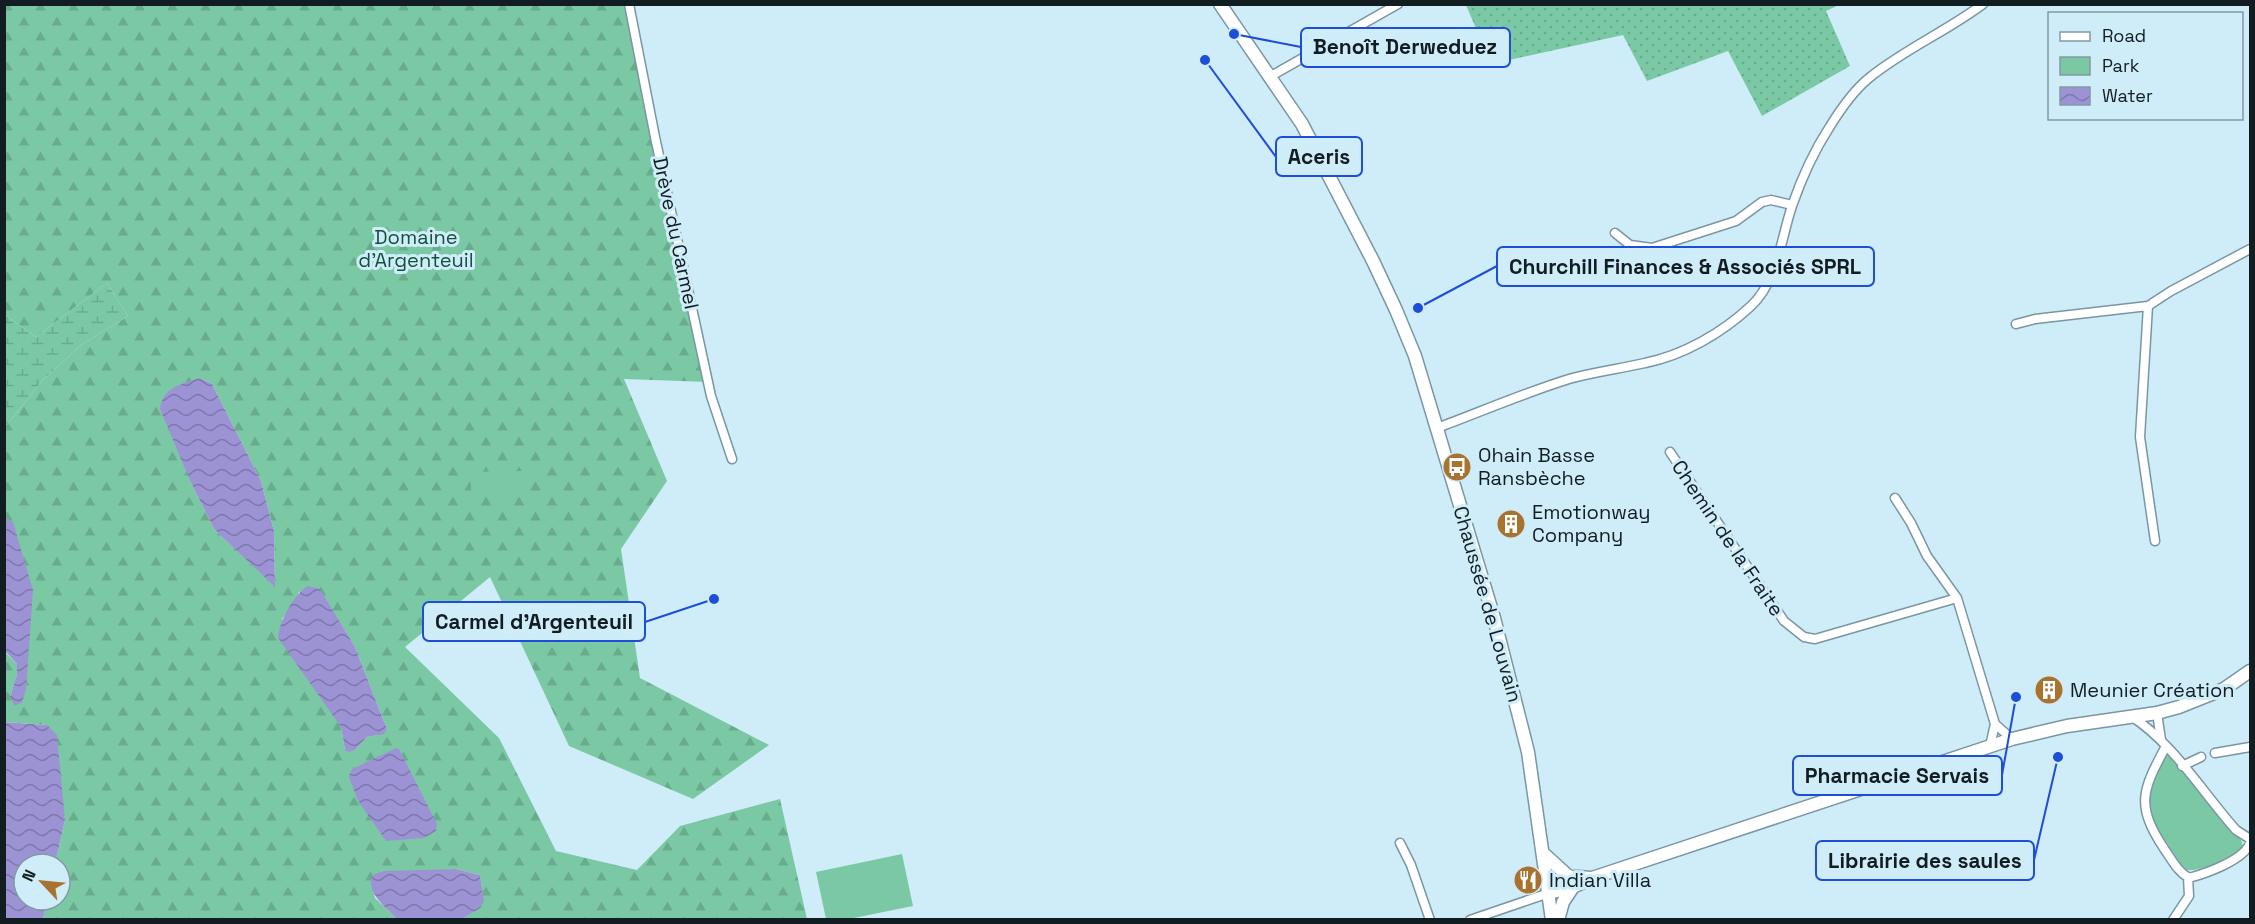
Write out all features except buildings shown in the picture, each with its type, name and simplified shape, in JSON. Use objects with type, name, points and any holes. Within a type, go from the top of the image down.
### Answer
[{"type":"main road","name":"Chaussée de Louvain","points":[[1220,4],[1302,124],[1374,261],[1415,356],[1494,618],[1528,752],[1552,920]]},
{"type":"main road","points":[[1549,893],[1570,881],[1592,878],[2012,739],[2067,726],[2157,712],[2224,689],[2250,671]]},
{"type":"main road","points":[[1544,854],[1570,881]]},
{"type":"main road","points":[[1558,920],[1570,881]]},
{"type":"street","name":"Drève du Carmel","points":[[629,4],[711,396],[732,459]]},
{"type":"street","points":[[1271,76],[1398,4]]},
{"type":"street","points":[[1437,428],[1567,380],[1647,363],[1673,355],[1700,342],[1740,316],[1762,293],[1770,279],[1792,205],[1828,129],[1861,86],[1887,65],[1951,27],[1983,4]]},
{"type":"street","points":[[1615,233],[1630,245],[1652,248],[1736,221],[1762,202],[1771,200],[1792,205]]},
{"type":"street","points":[[2016,324],[2045,318],[2148,306],[2171,291],[2250,249]]},
{"type":"street","points":[[2148,306],[2140,429],[2155,541]]},
{"type":"street","name":"Chemin de la Fraite","points":[[1670,452],[1784,621],[1804,637],[1815,639],[1957,598]]},
{"type":"street","points":[[1895,498],[1911,523],[1927,556],[1957,598],[1995,724],[1990,746]]},
{"type":"street","points":[[2157,712],[2163,743],[2146,789],[2145,810],[2147,820],[2156,836],[2179,870],[2188,877],[2189,896],[2173,920]]},
{"type":"street","points":[[2131,716],[2163,743],[2236,830],[2250,841],[2241,856],[2205,873],[2188,877]]},
{"type":"street","points":[[1995,724],[2012,739]]},
{"type":"street","points":[[2215,753],[2250,747]]},
{"type":"street","points":[[2182,766],[2201,757]]},
{"type":"street","points":[[1400,843],[1412,865],[1430,920]]},
{"type":"street","points":[[1470,920],[1549,893]]},
{"type":"green space","name":"Domaine d'Argenteuil","points":[[5,5],[633,5],[709,382],[624,379],[667,481],[621,549],[640,678],[769,745],[693,799],[569,746],[490,577],[405,647],[499,738],[556,851],[637,870],[680,826],[780,799],[807,919],[462,919],[480,906],[483,898],[480,875],[456,869],[430,871],[373,890],[375,898],[395,919],[43,919],[44,912],[72,912],[72,852],[58,852],[65,820],[47,725],[5,722],[4,651],[17,664],[17,674],[10,697],[22,702],[4,511],[5,427],[42,381],[81,345],[128,316],[107,283],[36,337],[5,315]],"holes":[[[200,378],[212,384],[261,481],[274,531],[275,586],[214,529],[191,483],[188,473]],[[320,590],[355,647],[387,729],[378,735],[367,737],[355,750],[345,750],[341,727],[282,619],[299,592]]]},
{"type":"green space","points":[[1466,5],[1839,5],[1826,11],[1850,66],[1762,116],[1728,51],[1647,81],[1623,35],[1491,64]]},
{"type":"green space","points":[[107,283],[128,316],[81,345],[42,381],[5,427],[5,315],[36,337]]},
{"type":"green space","points":[[525,471],[525,496],[471,497],[471,472]]},
{"type":"green space","points":[[2166,754],[2170,755],[2220,819],[2241,840],[2243,846],[2233,856],[2208,867],[2185,870],[2148,815],[2149,789]]},
{"type":"green space","points":[[902,854],[913,906],[849,919],[826,919],[816,872]]},
{"type":"water","points":[[200,378],[212,384],[261,481],[274,531],[275,587],[214,529],[191,483],[160,409],[169,391]]},
{"type":"water","points":[[5,518],[13,522],[33,590],[26,690],[22,702],[15,706],[10,697],[17,674],[17,664],[5,651]]},
{"type":"water","points":[[308,586],[320,589],[355,647],[387,729],[384,734],[367,737],[355,750],[349,752],[345,750],[341,727],[278,638],[288,609]]},
{"type":"water","points":[[4,722],[47,725],[57,735],[65,820],[58,852],[12,852],[12,912],[44,912],[43,919],[5,919]]},
{"type":"water","points":[[396,748],[399,749],[437,824],[436,831],[424,838],[386,841],[358,801],[349,777],[352,769]]},
{"type":"water","points":[[456,869],[480,875],[484,901],[480,908],[462,919],[395,919],[377,898],[372,888],[372,875],[384,871]]},
{"type":"place","name":"Benoît Derweduez","points":[[1234,34]]},
{"type":"place","name":"Aceris","points":[[1205,60]]},
{"type":"place","name":"Churchill Finances & Associés SPRL","points":[[1418,308]]},
{"type":"place","name":"Ohain Basse Ransbèche","points":[[1457,467]]},
{"type":"place","name":"Emotionway Company","points":[[1511,524]]},
{"type":"place","name":"Carmel d'Argenteuil","points":[[714,599]]},
{"type":"place","name":"Meunier Création","points":[[2049,690]]},
{"type":"place","name":"Pharmacie Servais","points":[[2016,697]]},
{"type":"place","name":"Librairie des saules","points":[[2058,757]]},
{"type":"place","name":"Indian Villa","points":[[1528,880]]}]
